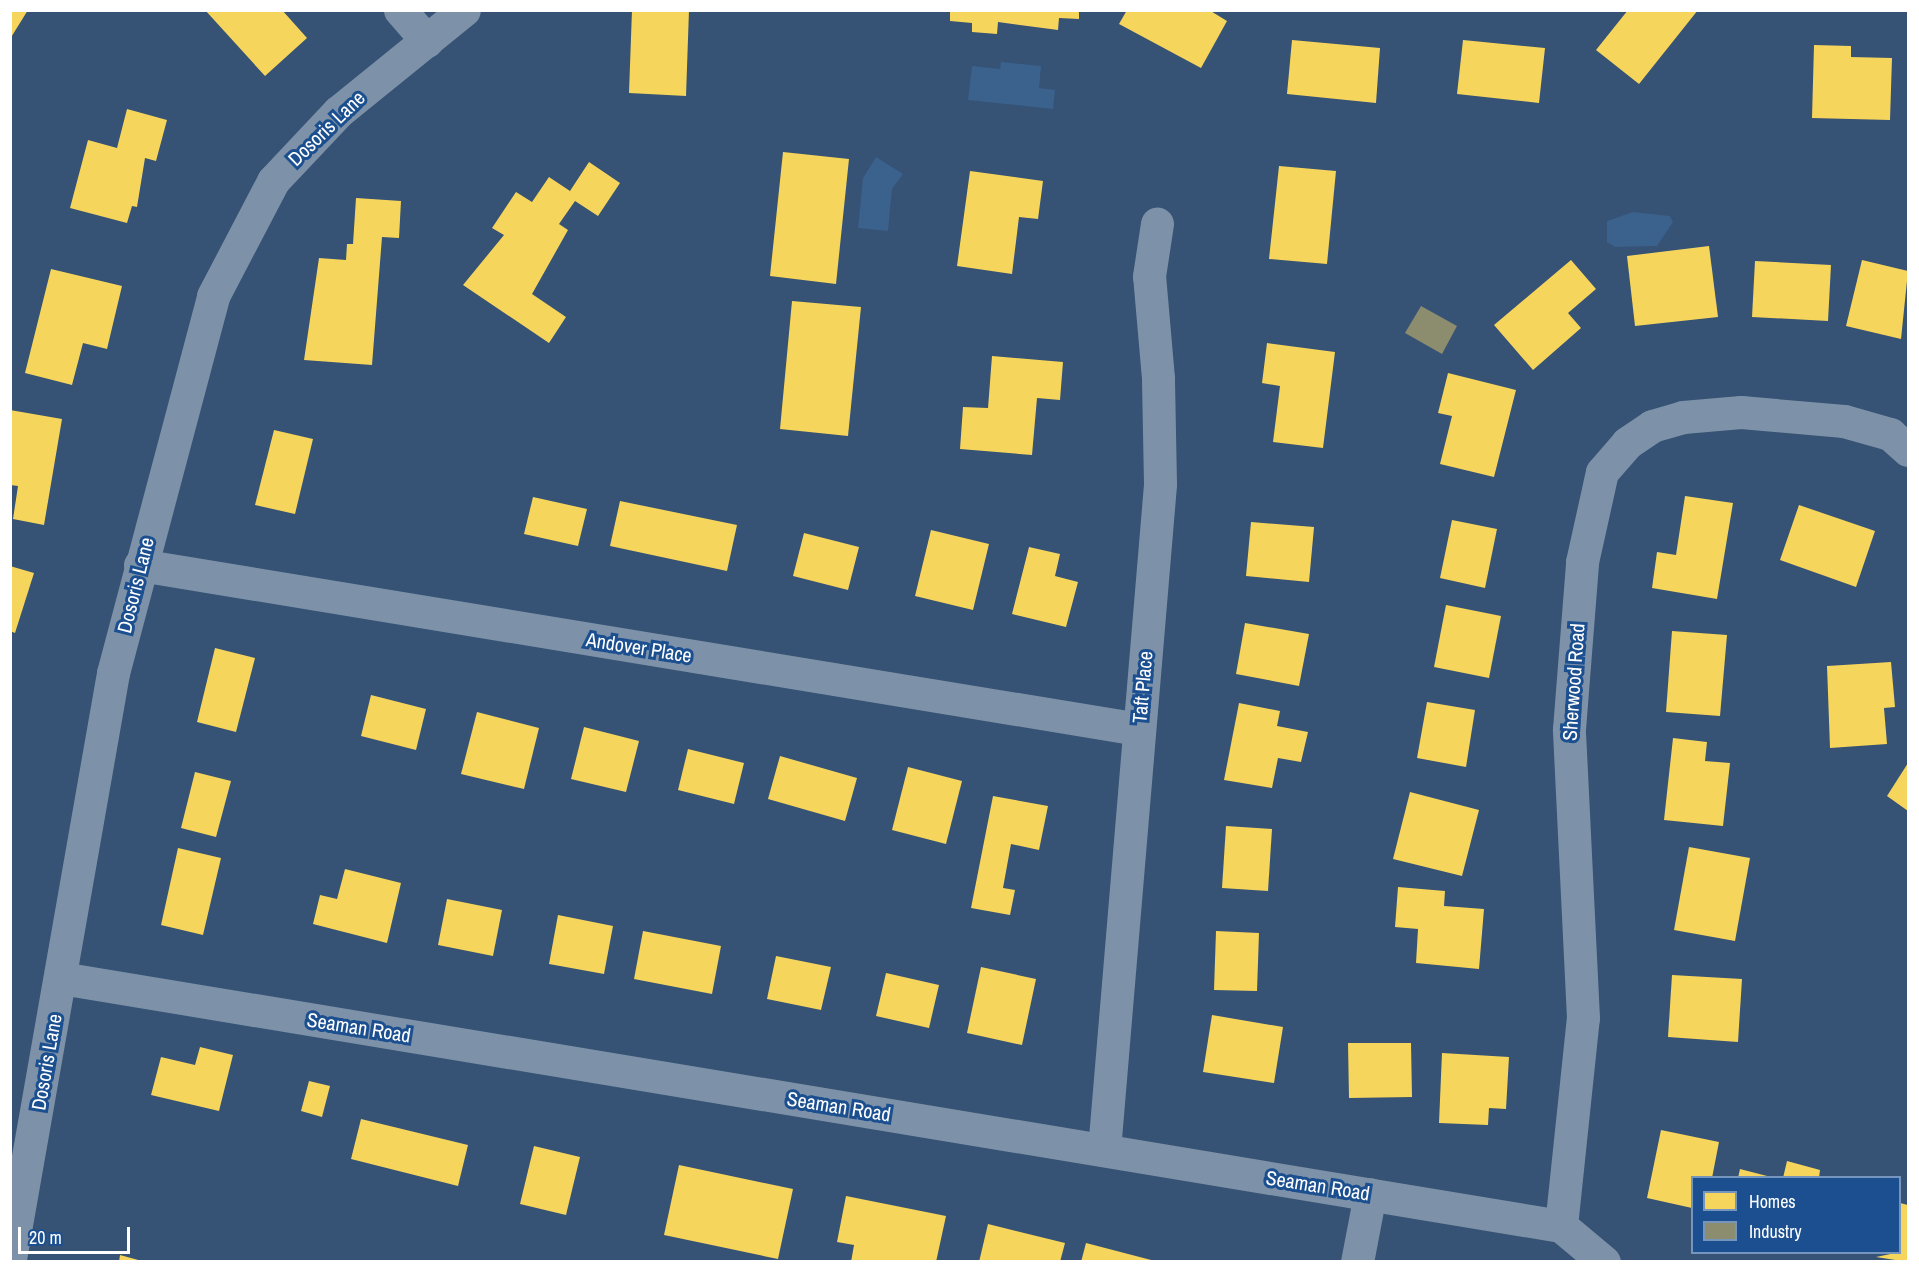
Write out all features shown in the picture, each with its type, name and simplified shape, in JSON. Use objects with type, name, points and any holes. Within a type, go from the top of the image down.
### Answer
[{"type":"street","points":[[400,10],[427,41]]},
{"type":"street","name":"Dosoris Lane","points":[[10,1259],[113,673],[197,348],[249,218],[273,181],[316,133],[464,10]]},
{"type":"street","name":"Taft Place","points":[[1104,1150],[1160,484],[1158,378],[1149,276],[1157,224]]},
{"type":"street","name":"Sherwood Road","points":[[1561,1226],[1583,1018],[1569,729],[1582,562],[1602,472],[1627,443],[1652,426],[1683,417],[1741,412],[1844,421],[1890,434],[1908,450]]},
{"type":"street","name":"Andover Place","points":[[140,564],[1138,729]]},
{"type":"street","name":"Seaman Road","points":[[61,978],[1561,1226]]},
{"type":"street","points":[[1357,1262],[1370,1194]]},
{"type":"street","points":[[1561,1226],[1604,1262]]},
{"type":"water","points":[[1001,62],[1041,66],[1039,88],[1055,90],[1053,109],[968,100],[972,66],[1000,69]]},
{"type":"water","points":[[876,157],[903,174],[892,189],[888,231],[858,228],[863,178]]},
{"type":"water","points":[[1633,212],[1670,216],[1673,222],[1657,246],[1615,247],[1607,242],[1607,221]]},
{"type":"building: Homes","points":[[10,10],[28,10],[10,39]]},
{"type":"building: Homes","points":[[205,10],[282,10],[307,38],[265,76]]},
{"type":"building: Homes","points":[[632,10],[689,10],[686,96],[629,93]]},
{"type":"building: Homes","points":[[950,10],[1079,10],[1079,19],[1059,18],[1058,30],[998,22],[997,34],[972,32],[972,23],[950,21]]},
{"type":"building: Homes","points":[[1127,10],[1209,10],[1227,21],[1201,68],[1119,24]]},
{"type":"building: Homes","points":[[1628,10],[1698,10],[1639,84],[1596,50]]},
{"type":"building: Homes","points":[[1292,40],[1380,48],[1376,103],[1287,94]]},
{"type":"building: Homes","points":[[1463,40],[1545,48],[1539,103],[1457,94]]},
{"type":"building: Homes","points":[[1814,45],[1851,46],[1851,57],[1892,58],[1890,120],[1812,118]]},
{"type":"building: Homes","points":[[127,109],[167,120],[156,161],[145,158],[137,207],[132,206],[127,223],[70,208],[88,140],[117,148]]},
{"type":"building: Homes","points":[[783,152],[849,159],[836,284],[770,276]]},
{"type":"building: Homes","points":[[589,162],[620,183],[598,216],[575,201],[559,224],[568,230],[532,294],[566,317],[549,343],[463,285],[504,235],[492,228],[516,192],[532,202],[549,177],[570,191]]},
{"type":"building: Homes","points":[[1279,166],[1336,171],[1327,264],[1269,259]]},
{"type":"building: Homes","points":[[970,171],[1043,181],[1038,219],[1019,217],[1012,274],[957,266]]},
{"type":"building: Homes","points":[[356,198],[401,201],[399,238],[382,237],[372,365],[304,360],[319,258],[346,260],[347,244],[353,244]]},
{"type":"building: Homes","points":[[1709,246],[1718,317],[1635,326],[1627,256]]},
{"type":"building: Homes","points":[[1571,260],[1596,289],[1568,313],[1581,328],[1533,370],[1494,325]]},
{"type":"building: Homes","points":[[1862,260],[1908,271],[1901,339],[1846,326]]},
{"type":"building: Homes","points":[[1755,261],[1831,265],[1828,321],[1752,317]]},
{"type":"building: Homes","points":[[51,269],[122,286],[107,349],[83,343],[72,385],[25,373]]},
{"type":"building: Homes","points":[[792,301],[861,307],[848,436],[780,429]]},
{"type":"building: Homes","points":[[1267,343],[1335,352],[1323,448],[1273,442],[1280,386],[1262,383]]},
{"type":"building: Homes","points":[[992,356],[1063,362],[1060,400],[1037,398],[1032,455],[960,449],[963,407],[988,408]]},
{"type":"building: Homes","points":[[1448,373],[1516,390],[1494,477],[1440,464],[1452,416],[1438,413]]},
{"type":"building: Homes","points":[[10,410],[62,419],[44,525],[13,519],[18,486],[10,485]]},
{"type":"building: Homes","points":[[274,430],[313,439],[295,514],[255,505]]},
{"type":"building: Homes","points":[[1685,496],[1733,503],[1717,599],[1652,588],[1657,552],[1676,555]]},
{"type":"building: Homes","points":[[533,497],[587,509],[578,546],[524,534]]},
{"type":"building: Homes","points":[[620,501],[737,525],[727,571],[610,546]]},
{"type":"building: Homes","points":[[1799,505],[1875,531],[1856,587],[1780,560]]},
{"type":"building: Homes","points":[[1452,520],[1497,529],[1485,588],[1440,578]]},
{"type":"building: Homes","points":[[1251,522],[1314,527],[1309,582],[1246,576]]},
{"type":"building: Homes","points":[[931,530],[989,544],[973,610],[915,596]]},
{"type":"building: Homes","points":[[804,533],[859,547],[848,590],[793,576]]},
{"type":"building: Homes","points":[[1029,547],[1060,554],[1055,576],[1078,582],[1066,627],[1012,614]]},
{"type":"building: Homes","points":[[10,566],[34,573],[15,633],[10,631]]},
{"type":"building: Homes","points":[[1446,605],[1501,616],[1489,678],[1434,667]]},
{"type":"building: Homes","points":[[1245,623],[1309,634],[1299,686],[1236,674]]},
{"type":"building: Homes","points":[[1672,631],[1727,635],[1720,716],[1666,712]]},
{"type":"building: Homes","points":[[215,648],[255,658],[236,732],[197,722]]},
{"type":"building: Homes","points":[[1891,662],[1895,707],[1884,708],[1887,744],[1830,748],[1827,666]]},
{"type":"building: Homes","points":[[371,695],[426,709],[416,750],[361,736]]},
{"type":"building: Homes","points":[[1427,702],[1475,710],[1466,767],[1417,758]]},
{"type":"building: Homes","points":[[1239,703],[1280,711],[1277,726],[1308,732],[1301,762],[1278,758],[1272,788],[1224,780]]},
{"type":"building: Homes","points":[[477,712],[539,728],[524,789],[461,774]]},
{"type":"building: Homes","points":[[584,727],[639,741],[626,792],[571,779]]},
{"type":"building: Homes","points":[[1673,738],[1707,742],[1705,761],[1730,763],[1723,826],[1664,820]]},
{"type":"building: Homes","points":[[688,749],[744,763],[734,804],[678,790]]},
{"type":"building: Homes","points":[[780,756],[857,778],[845,821],[768,799]]},
{"type":"building: Homes","points":[[1908,763],[1908,811],[1887,796]]},
{"type":"building: Homes","points":[[908,767],[962,781],[946,844],[892,830]]},
{"type":"building: Homes","points":[[195,772],[231,781],[216,837],[181,828]]},
{"type":"building: Homes","points":[[1410,792],[1479,810],[1462,876],[1393,859]]},
{"type":"building: Homes","points":[[993,796],[1048,806],[1039,850],[1011,844],[1003,888],[1015,890],[1010,915],[971,908]]},
{"type":"building: Homes","points":[[1226,826],[1272,829],[1268,891],[1222,888]]},
{"type":"building: Homes","points":[[1689,847],[1750,858],[1735,941],[1674,930]]},
{"type":"building: Homes","points":[[178,848],[221,858],[203,935],[161,925]]},
{"type":"building: Homes","points":[[345,869],[401,883],[387,943],[313,924],[320,895],[337,899]]},
{"type":"building: Homes","points":[[1398,887],[1445,891],[1444,906],[1484,909],[1479,969],[1416,963],[1418,929],[1395,927]]},
{"type":"building: Homes","points":[[447,899],[502,910],[493,956],[438,945]]},
{"type":"building: Homes","points":[[558,915],[613,926],[604,974],[549,964]]},
{"type":"building: Homes","points":[[643,931],[721,946],[712,994],[634,979]]},
{"type":"building: Homes","points":[[1216,931],[1259,933],[1257,991],[1214,990]]},
{"type":"building: Homes","points":[[776,956],[831,967],[821,1010],[767,999]]},
{"type":"building: Homes","points":[[981,967],[1036,979],[1022,1045],[967,1033]]},
{"type":"building: Homes","points":[[886,973],[939,985],[929,1028],[876,1016]]},
{"type":"building: Homes","points":[[1672,975],[1742,979],[1738,1042],[1668,1037]]},
{"type":"building: Homes","points":[[1212,1015],[1283,1027],[1274,1083],[1203,1072]]},
{"type":"building: Homes","points":[[1348,1043],[1411,1043],[1412,1097],[1349,1098]]},
{"type":"building: Homes","points":[[200,1047],[233,1055],[219,1111],[151,1095],[161,1057],[195,1065]]},
{"type":"building: Homes","points":[[1442,1053],[1509,1057],[1506,1109],[1489,1108],[1488,1125],[1439,1123]]},
{"type":"building: Homes","points":[[309,1081],[330,1086],[322,1117],[301,1111]]},
{"type":"building: Homes","points":[[361,1119],[468,1145],[458,1186],[351,1159]]},
{"type":"building: Homes","points":[[1661,1130],[1719,1142],[1712,1176],[1691,1176],[1691,1208],[1647,1198]]},
{"type":"building: Homes","points":[[534,1146],[580,1157],[566,1215],[520,1204]]},
{"type":"building: Homes","points":[[1787,1161],[1820,1170],[1819,1176],[1783,1176]]},
{"type":"building: Homes","points":[[679,1165],[793,1189],[778,1259],[664,1235]]},
{"type":"building: Homes","points":[[1740,1169],[1767,1176],[1738,1176]]},
{"type":"building: Homes","points":[[846,1196],[946,1216],[936,1262],[851,1262],[854,1245],[837,1242]]},
{"type":"building: Homes","points":[[1901,1203],[1908,1205],[1908,1262],[1876,1257],[1901,1254]]},
{"type":"building: Homes","points":[[988,1224],[1065,1243],[1060,1262],[979,1262]]},
{"type":"building: Homes","points":[[1086,1243],[1155,1261],[1155,1262],[1081,1262]]},
{"type":"building: Homes","points":[[120,1255],[142,1261],[142,1262],[119,1262]]},
{"type":"building: Industry","points":[[1421,306],[1457,326],[1442,354],[1405,333]]}]
